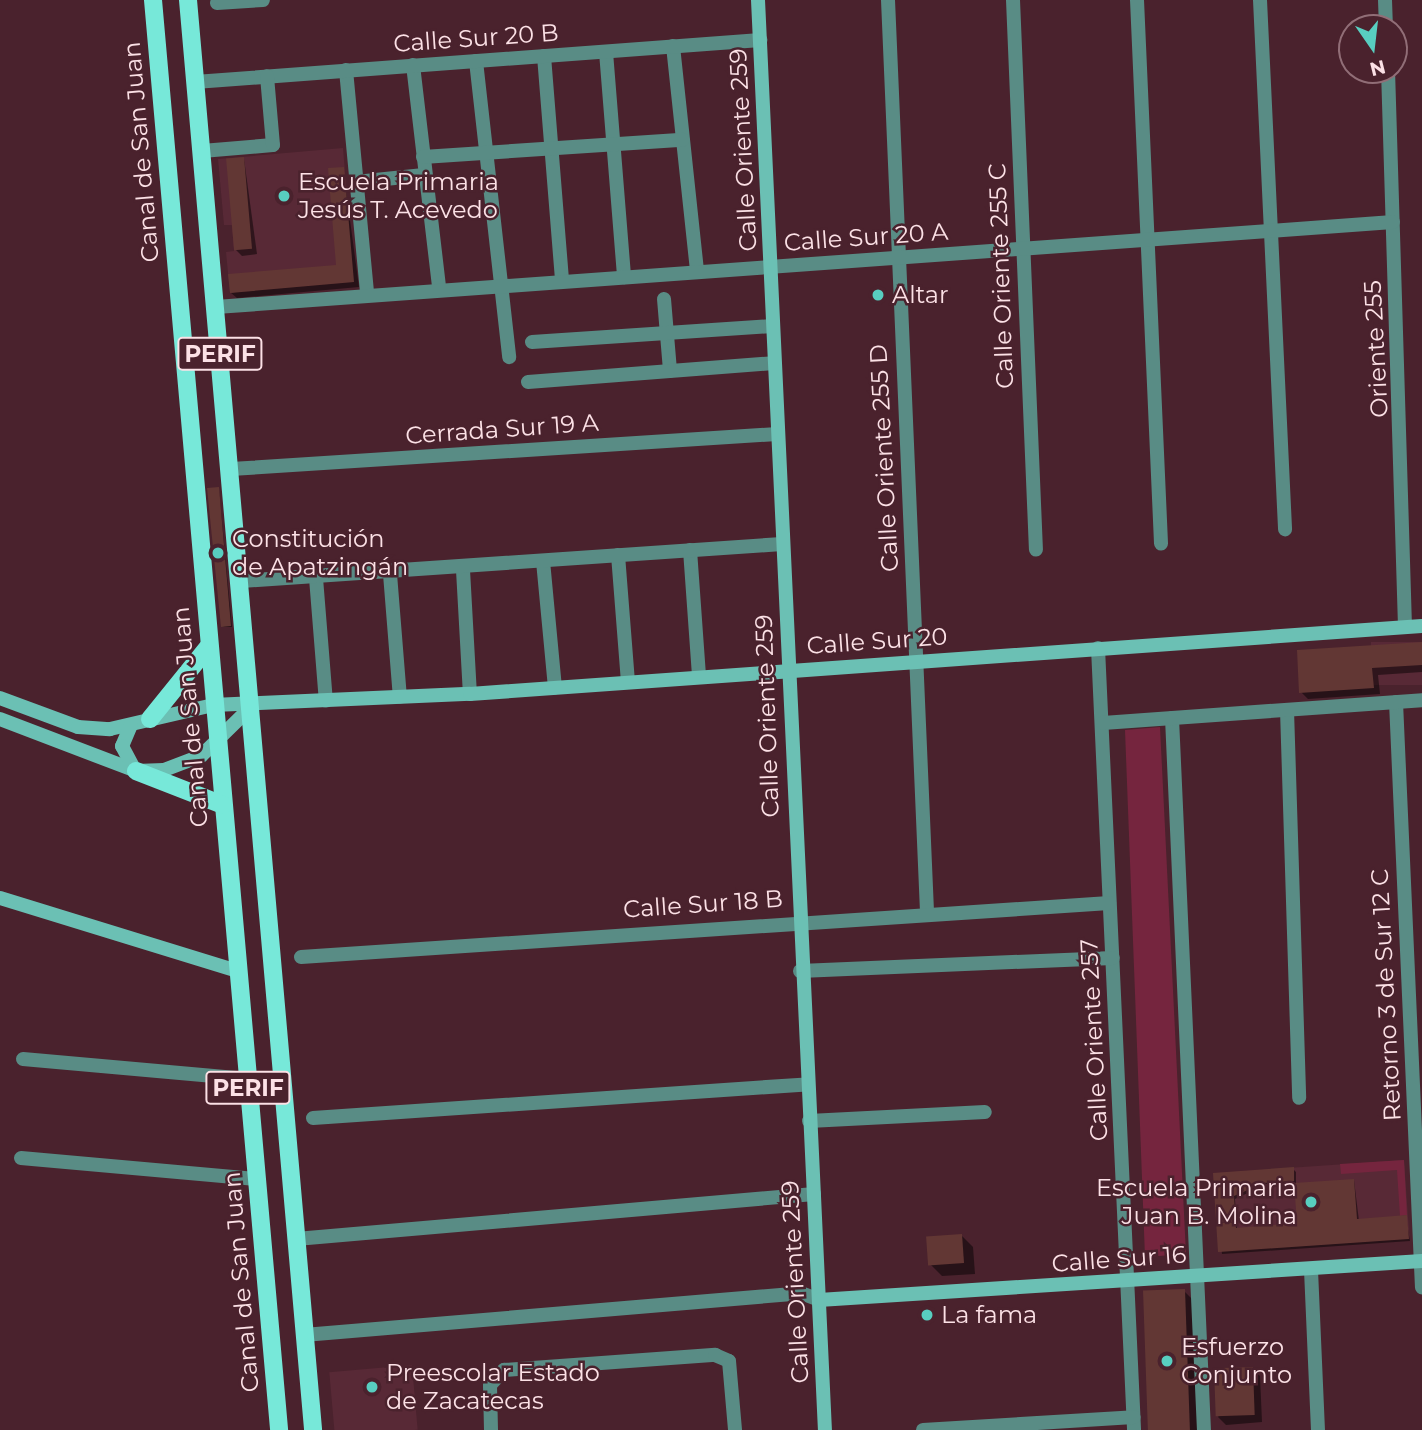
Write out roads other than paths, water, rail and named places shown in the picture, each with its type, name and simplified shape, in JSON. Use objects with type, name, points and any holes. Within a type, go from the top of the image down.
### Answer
[{"type":"main road","name":"Canal de San Juan","points":[[153,0],[213,705],[279,1430]]},
{"type":"main road","name":"PERIF","points":[[188,0],[241,581],[313,1430]]},
{"type":"main road","points":[[150,719],[189,679],[208,647]]},
{"type":"main road","points":[[136,771],[223,805]]},
{"type":"street","points":[[217,3],[263,0]]},
{"type":"street","name":"Calle Oriente 259","points":[[758,0],[800,971],[825,1430]]},
{"type":"street","name":"Calle Oriente 255 D","points":[[888,0],[927,913]]},
{"type":"street","name":"Calle Oriente 255 C","points":[[1013,0],[1036,550]]},
{"type":"street","points":[[1137,0],[1144,239],[1161,542]]},
{"type":"street","points":[[1260,0],[1267,229],[1284,529]]},
{"type":"street","name":"Calle Sur 20 B","points":[[195,82],[760,40]]},
{"type":"street","points":[[673,46],[697,271]]},
{"type":"street","points":[[606,52],[616,143],[624,277]]},
{"type":"street","points":[[544,57],[562,280]]},
{"type":"street","points":[[476,61],[509,357]]},
{"type":"street","points":[[413,65],[439,288]]},
{"type":"street","points":[[346,70],[367,294]]},
{"type":"street","points":[[202,151],[273,145],[267,76]]},
{"type":"street","name":"Oriente 255","points":[[1388,84],[1405,627]]},
{"type":"street","points":[[423,157],[682,140]]},
{"type":"street","points":[[356,182],[424,175]]},
{"type":"street","name":"Calle Sur 20 A","points":[[216,307],[502,283],[624,277],[1393,222]]},
{"type":"street","points":[[664,299],[670,371]]},
{"type":"street","points":[[532,342],[772,326]]},
{"type":"street","points":[[528,382],[774,363]]},
{"type":"street","name":"Cerrada Sur 19 A","points":[[231,469],[777,434]]},
{"type":"street","points":[[241,581],[463,570],[544,561],[782,544]]},
{"type":"street","points":[[690,550],[699,677]]},
{"type":"street","points":[[618,555],[628,682]]},
{"type":"street","points":[[544,561],[555,687]]},
{"type":"street","points":[[463,570],[470,694]]},
{"type":"street","points":[[390,574],[400,697]]},
{"type":"street","points":[[316,578],[326,701]]},
{"type":"street","name":"Calle Sur 20","points":[[0,698],[78,727],[131,725],[213,705],[251,707],[470,694],[789,669],[1422,626]]},
{"type":"street","name":"Calle Oriente 257","points":[[1098,648],[1134,1424]]},
{"type":"street","points":[[1103,723],[1422,700]]},
{"type":"street","name":"Retorno 3 de Sur 12 C","points":[[1396,702],[1422,1287]]},
{"type":"street","points":[[0,719],[136,771],[182,765],[217,745],[251,707]]},
{"type":"street","points":[[1287,710],[1299,1098]]},
{"type":"street","points":[[1172,718],[1204,1430]]},
{"type":"street","points":[[131,725],[122,746],[136,771]]},
{"type":"street","points":[[0,898],[237,971]]},
{"type":"street","name":"Calle Sur 18 B","points":[[301,957],[798,920],[1109,903]]},
{"type":"street","points":[[800,971],[1112,958]]},
{"type":"street","points":[[23,1059],[247,1079]]},
{"type":"street","points":[[313,1118],[806,1084]]},
{"type":"street","points":[[809,1122],[985,1112]]},
{"type":"street","points":[[21,1158],[256,1180]]},
{"type":"street","points":[[296,1239],[814,1194]]},
{"type":"street","name":"Calle Sur 16","points":[[819,1300],[1421,1261]]},
{"type":"street","points":[[1311,1270],[1318,1430]]},
{"type":"street","points":[[304,1335],[802,1293],[819,1300]]},
{"type":"street","points":[[491,1430],[490,1385],[504,1370],[715,1355],[726,1356],[730,1365],[735,1430]]},
{"type":"street","points":[[923,1430],[1134,1424]]},
{"type":"place","name":"Escuela Primaria Jesús T. Acevedo","points":[[284,196]]},
{"type":"place","name":"Altar","points":[[878,295]]},
{"type":"place","name":"Constitución de Apatzingán","points":[[218,553]]},
{"type":"place","name":"Escuela Primaria Juan B. Molina","points":[[1311,1202]]},
{"type":"place","name":"La fama","points":[[927,1315]]},
{"type":"place","name":"Esfuerzo Conjunto","points":[[1167,1361]]},
{"type":"place","name":"Preescolar Estado de Zacatecas","points":[[372,1387]]}]
